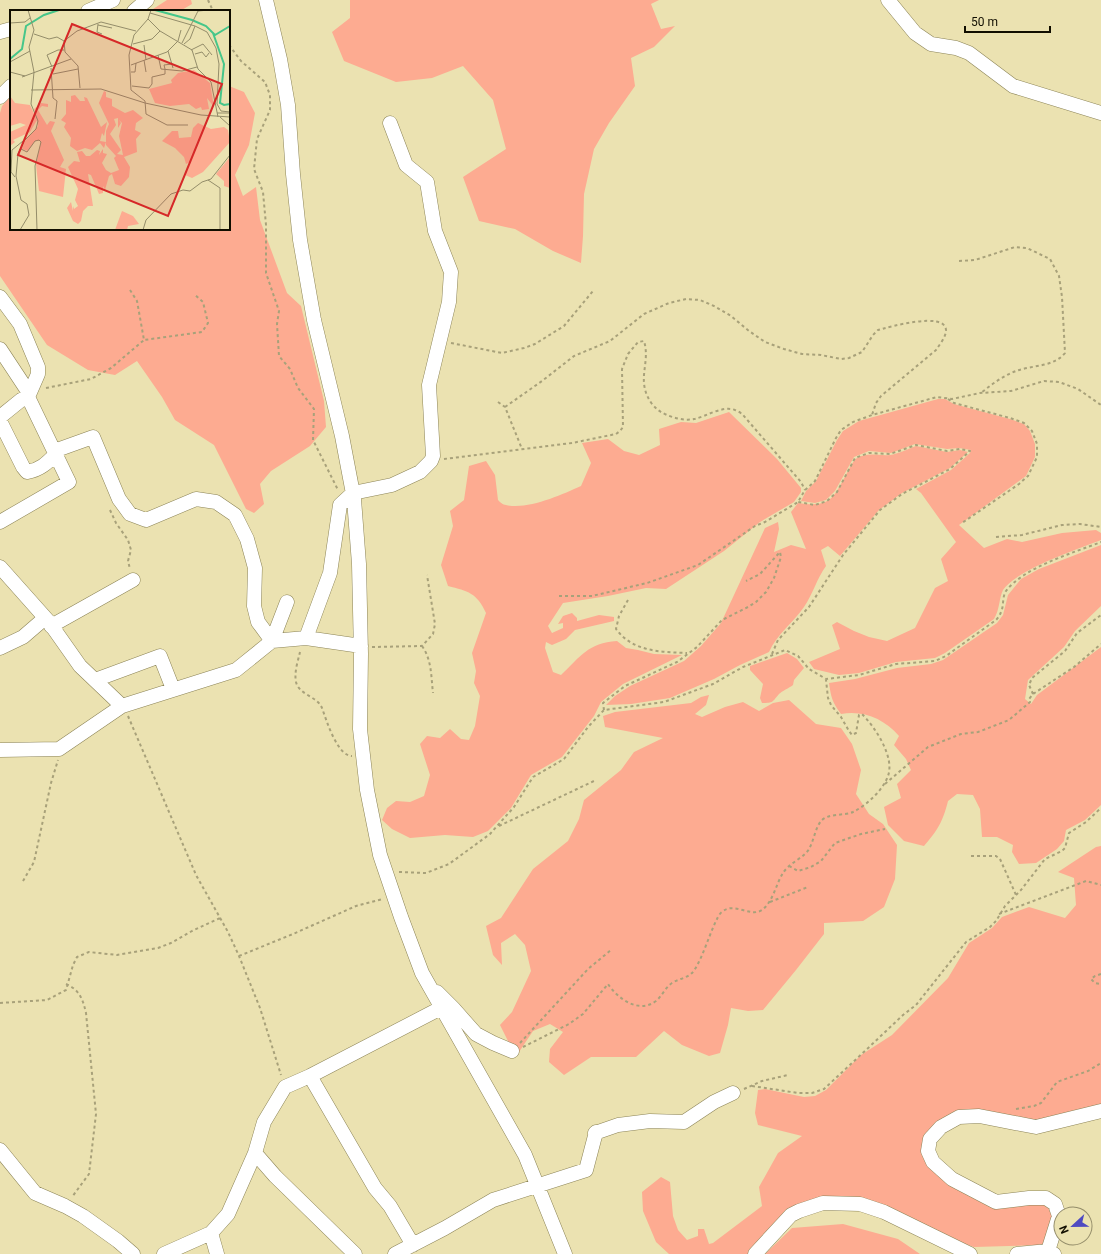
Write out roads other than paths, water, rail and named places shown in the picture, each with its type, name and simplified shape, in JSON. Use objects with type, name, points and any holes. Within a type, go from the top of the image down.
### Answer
[{"type":"street","points":[[90,10],[114,0]]},
{"type":"street","points":[[135,10],[147,0]]},
{"type":"street","points":[[266,0],[280,59],[288,105],[300,240],[313,312],[342,436],[359,564],[361,646],[360,729],[367,790],[380,855],[422,974],[525,1155],[565,1254]]},
{"type":"street","points":[[888,0],[915,33],[931,44],[956,48],[969,53],[1013,86],[1101,113]]},
{"type":"street","points":[[0,32],[10,29]]},
{"type":"street","points":[[0,97],[10,87]]},
{"type":"street","points":[[304,638],[330,573],[340,506],[349,497],[392,485],[420,472],[432,458],[429,384],[450,302],[451,272],[435,231],[427,182],[406,165],[390,123]]},
{"type":"street","points":[[0,296],[20,324],[38,367],[38,374],[29,393],[0,417]]},
{"type":"street","points":[[0,348],[29,393],[55,453],[70,482],[0,522]]},
{"type":"street","points":[[0,421],[27,472],[34,471],[44,466],[55,453],[93,437],[119,497],[130,514],[146,520],[196,499],[216,502],[234,515],[247,539],[255,568],[254,606],[258,622],[272,641]]},
{"type":"street","points":[[0,567],[48,622],[80,666],[122,706]]},
{"type":"street","points":[[0,648],[24,637],[48,622],[133,580]]},
{"type":"street","points":[[0,750],[59,750],[122,706],[236,670],[272,641],[287,602]]},
{"type":"street","points":[[272,641],[304,638],[361,646]]},
{"type":"street","points":[[95,680],[160,656],[173,689]]},
{"type":"street","points":[[428,984],[453,1008],[476,1034],[512,1051]]},
{"type":"street","points":[[164,1254],[211,1233],[228,1214],[255,1153],[264,1122],[285,1087],[310,1076],[441,1008]]},
{"type":"street","points":[[310,1076],[375,1188],[390,1206],[413,1245]]},
{"type":"street","points":[[395,1254],[445,1228],[493,1200],[586,1170],[595,1132],[618,1125],[644,1121],[684,1122],[714,1102],[733,1093]]},
{"type":"street","points":[[1017,1254],[1051,1253],[1060,1216],[1055,1204],[1046,1198],[1029,1198],[996,1202],[952,1179],[933,1162],[928,1151],[930,1139],[941,1127],[959,1117],[978,1116],[1036,1127],[1101,1111]]},
{"type":"street","points":[[0,1150],[35,1193],[65,1206],[83,1216],[134,1254]]},
{"type":"street","points":[[255,1153],[275,1176],[355,1254]]},
{"type":"street","points":[[755,1254],[791,1215],[824,1203],[860,1204],[884,1212],[970,1254]]},
{"type":"street","points":[[211,1233],[217,1254]]}]
